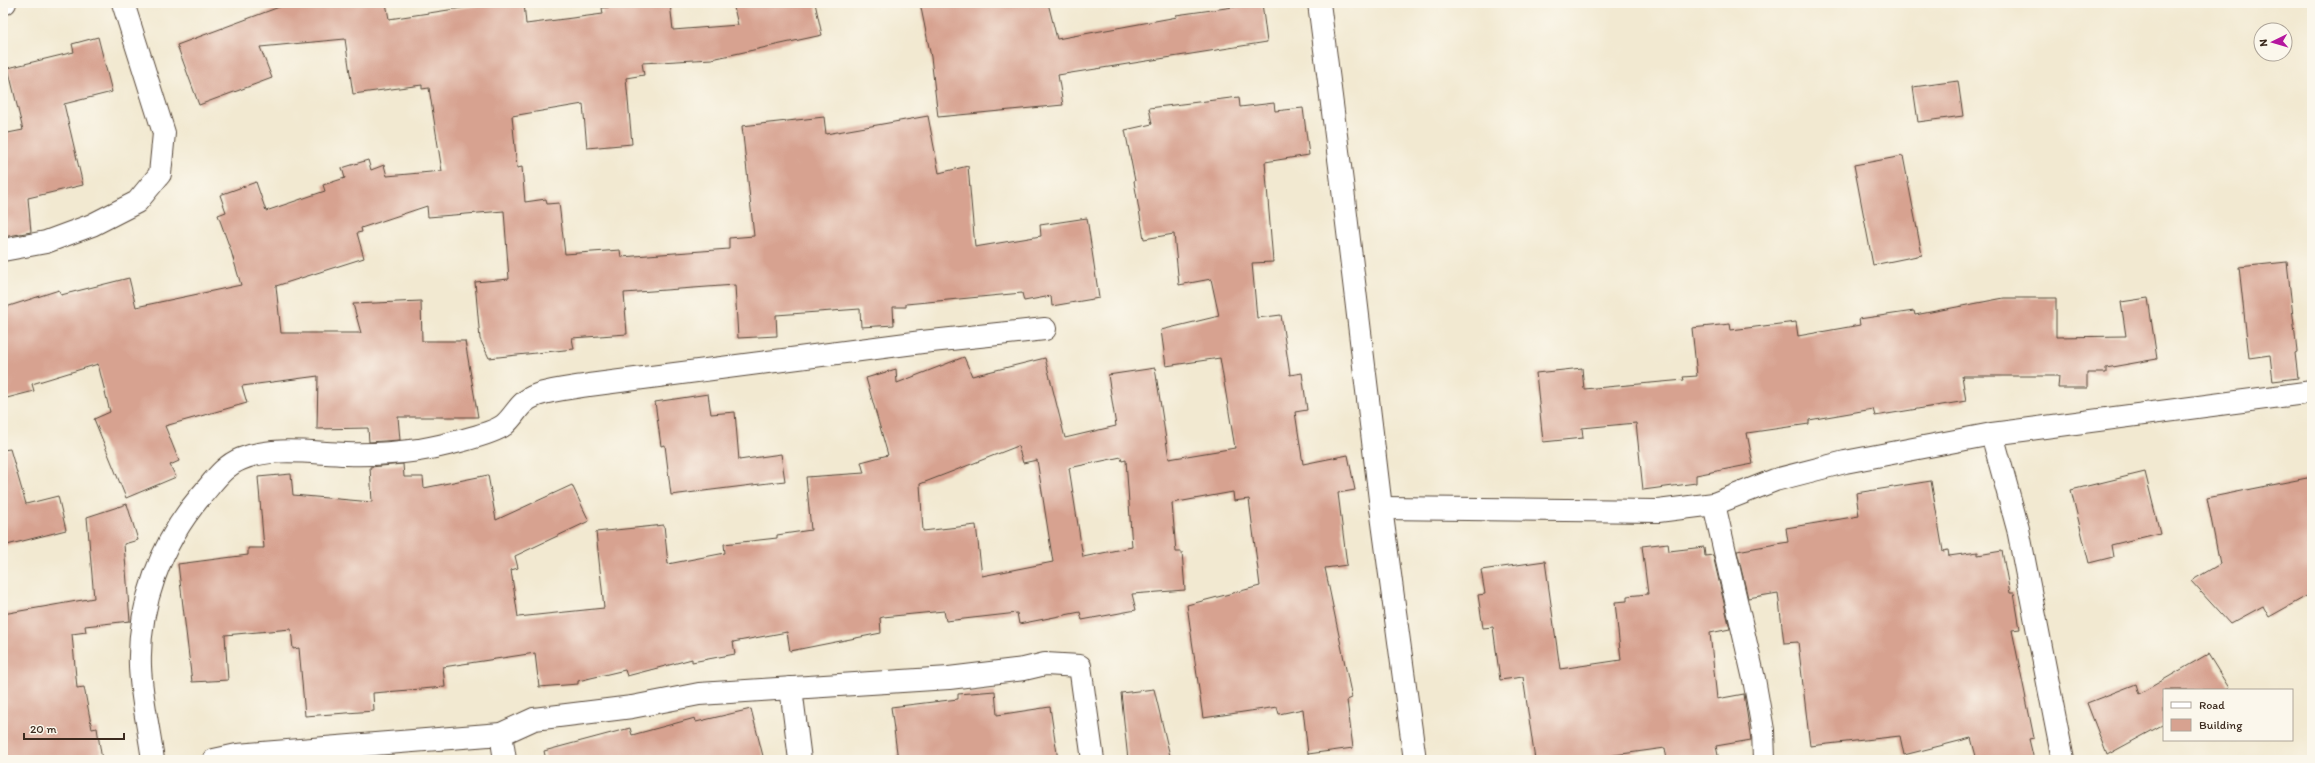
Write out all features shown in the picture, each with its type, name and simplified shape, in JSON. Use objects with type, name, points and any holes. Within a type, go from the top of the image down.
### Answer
[{"type":"street","points":[[3,250],[46,242],[92,225],[137,202],[160,174],[164,133],[124,3]]},
{"type":"street","points":[[1319,3],[1381,508],[1415,760]]},
{"type":"street","points":[[153,760],[140,668],[140,646],[142,623],[153,580],[160,559],[191,508],[222,471],[240,459],[290,451],[348,454],[419,450],[483,434],[503,425],[518,406],[537,395],[589,385],[922,342],[1045,330]]},
{"type":"street","points":[[1381,508],[1658,510],[1714,504],[1775,480],[1845,462],[1992,434],[2312,392]]},
{"type":"street","points":[[1992,434],[2018,529],[2063,760]]},
{"type":"street","points":[[1714,504],[1754,679],[1763,730],[1764,760]]},
{"type":"street","points":[[214,760],[237,755],[502,734],[534,719],[632,706],[699,694],[949,678],[1045,664],[1080,666],[1093,760]]},
{"type":"street","points":[[791,688],[800,760]]},
{"type":"street","points":[[502,734],[505,760]]},
{"type":"building","points":[[290,3],[386,3],[389,19],[495,3],[524,3],[526,24],[603,14],[602,8],[640,3],[670,3],[673,30],[738,25],[733,3],[815,3],[822,35],[712,59],[642,63],[644,75],[626,78],[632,144],[587,148],[583,104],[512,116],[517,168],[522,167],[525,202],[546,199],[547,204],[559,203],[565,254],[620,250],[621,257],[729,249],[729,238],[754,236],[742,126],[824,117],[826,134],[928,116],[939,173],[968,166],[975,247],[1041,236],[1040,225],[1087,218],[1099,298],[1052,306],[1051,296],[1024,301],[1022,293],[906,304],[906,307],[893,307],[894,325],[861,327],[860,309],[776,315],[777,336],[738,338],[735,285],[624,293],[627,334],[572,338],[574,349],[489,358],[480,339],[475,282],[509,279],[504,211],[428,217],[427,206],[361,228],[362,232],[357,233],[364,258],[276,286],[281,333],[361,333],[353,304],[421,301],[422,341],[465,341],[478,417],[398,417],[400,440],[369,442],[368,428],[317,429],[318,376],[242,386],[247,403],[165,426],[179,461],[170,465],[176,477],[126,498],[94,419],[110,412],[98,364],[32,384],[34,391],[3,399],[3,308],[59,290],[61,295],[129,278],[136,307],[241,285],[218,215],[226,212],[220,195],[256,182],[266,211],[325,191],[323,185],[345,178],[342,168],[368,160],[371,170],[384,165],[387,176],[442,171],[429,88],[422,89],[422,85],[353,94],[345,39],[260,47],[272,78],[199,105],[177,45]]},
{"type":"building","points":[[920,3],[1048,3],[1057,39],[1177,17],[1176,15],[1262,3],[1267,42],[1058,75],[1063,105],[938,117],[931,57]]},
{"type":"building","points":[[98,37],[112,92],[64,104],[83,185],[28,198],[31,232],[3,237],[3,134],[23,130],[8,68],[74,52],[72,44]]},
{"type":"building","points":[[1958,81],[1963,116],[1918,122],[1913,87]]},
{"type":"building","points":[[1239,97],[1240,107],[1274,103],[1275,111],[1303,108],[1309,155],[1265,162],[1273,262],[1252,263],[1257,318],[1281,315],[1290,375],[1302,373],[1307,410],[1295,412],[1303,464],[1348,455],[1355,490],[1338,493],[1347,565],[1325,568],[1352,698],[1347,700],[1353,748],[1308,754],[1303,709],[1279,714],[1277,707],[1203,718],[1187,605],[1260,586],[1249,499],[1234,501],[1233,492],[1172,503],[1176,552],[1182,552],[1185,590],[1132,594],[1136,610],[1082,620],[1080,612],[1019,624],[1017,613],[946,621],[944,611],[883,617],[880,618],[881,633],[790,651],[787,632],[733,642],[735,654],[692,662],[692,659],[627,676],[625,670],[578,681],[578,684],[539,687],[535,653],[443,667],[445,687],[373,693],[374,711],[305,716],[299,648],[293,649],[291,629],[225,635],[228,680],[192,682],[178,564],[248,555],[248,548],[264,548],[258,477],[291,474],[293,495],[372,502],[370,467],[403,464],[404,477],[423,477],[424,488],[488,475],[496,520],[572,485],[589,521],[515,556],[518,568],[511,570],[518,617],[604,608],[596,532],[664,525],[668,564],[725,553],[724,544],[777,538],[777,535],[811,530],[806,477],[864,473],[861,462],[888,455],[866,378],[896,369],[897,383],[964,357],[972,376],[1045,358],[1065,438],[1116,426],[1108,375],[1155,368],[1169,459],[1235,448],[1220,358],[1166,366],[1161,330],[1219,316],[1211,279],[1179,285],[1174,234],[1144,239],[1125,130],[1152,124],[1149,108]],"holes":[[[1018,446],[1023,463],[1037,460],[1053,562],[982,576],[976,525],[923,531],[920,484]],[[1121,457],[1122,461],[1126,460],[1132,547],[1083,557],[1069,468]]]},
{"type":"building","points":[[1903,156],[1922,255],[1873,265],[1854,165]]},
{"type":"building","points":[[2287,262],[2297,352],[2295,353],[2298,378],[2273,381],[2270,355],[2249,358],[2239,267]]},
{"type":"building","points":[[2004,298],[2056,298],[2056,337],[2126,336],[2121,302],[2148,298],[2157,359],[2106,368],[2106,373],[2087,373],[2087,388],[2058,388],[2059,376],[1962,376],[1966,401],[1875,416],[1873,409],[1809,420],[1809,424],[1747,433],[1753,464],[1696,475],[1696,483],[1643,490],[1636,423],[1582,428],[1583,438],[1543,442],[1536,373],[1582,368],[1584,389],[1684,380],[1683,377],[1697,376],[1692,328],[1730,324],[1731,330],[1796,322],[1798,336],[1860,325],[1859,319],[1914,311],[1915,315]]},
{"type":"building","points":[[708,394],[711,414],[735,412],[739,460],[781,454],[785,481],[671,495],[665,445],[661,446],[655,402]]},
{"type":"building","points":[[10,449],[26,504],[58,496],[66,530],[3,546],[3,450]]},
{"type":"building","points":[[2145,472],[2160,533],[2111,545],[2113,557],[2089,563],[2071,490]]},
{"type":"building","points":[[2312,477],[2312,593],[2269,617],[2263,606],[2230,624],[2191,581],[2220,564],[2207,498]]},
{"type":"building","points":[[1931,481],[1943,551],[1948,550],[1949,556],[1978,552],[1978,555],[2002,551],[2010,593],[2014,593],[2020,629],[2012,630],[2034,738],[2029,739],[2034,760],[1977,760],[1971,738],[1904,755],[1900,736],[1810,746],[1798,642],[1784,643],[1778,593],[1748,598],[1737,551],[1788,542],[1786,528],[1859,516],[1856,493]]},
{"type":"building","points":[[127,504],[138,540],[124,544],[130,621],[85,626],[86,632],[72,634],[77,688],[84,687],[92,729],[97,728],[102,760],[3,760],[3,614],[94,598],[87,517]]},
{"type":"building","points":[[1668,543],[1669,551],[1704,547],[1705,556],[1713,555],[1730,629],[1710,633],[1717,699],[1744,694],[1751,740],[1716,746],[1719,760],[1667,760],[1665,748],[1607,756],[1608,760],[1535,760],[1523,677],[1500,680],[1493,627],[1483,628],[1478,595],[1485,594],[1481,570],[1545,561],[1560,669],[1621,660],[1615,602],[1627,601],[1627,596],[1648,594],[1642,546]]},
{"type":"building","points":[[2208,654],[2229,688],[2163,689],[2163,725],[2107,755],[2087,703],[2136,684],[2139,694]]},
{"type":"building","points":[[1154,689],[1171,760],[1128,760],[1121,693]]},
{"type":"building","points":[[995,691],[997,715],[1050,707],[1058,760],[898,760],[891,707],[958,699],[958,694]]},
{"type":"building","points":[[751,709],[764,760],[546,760],[544,751],[630,728],[632,735],[695,718],[696,722]]}]
